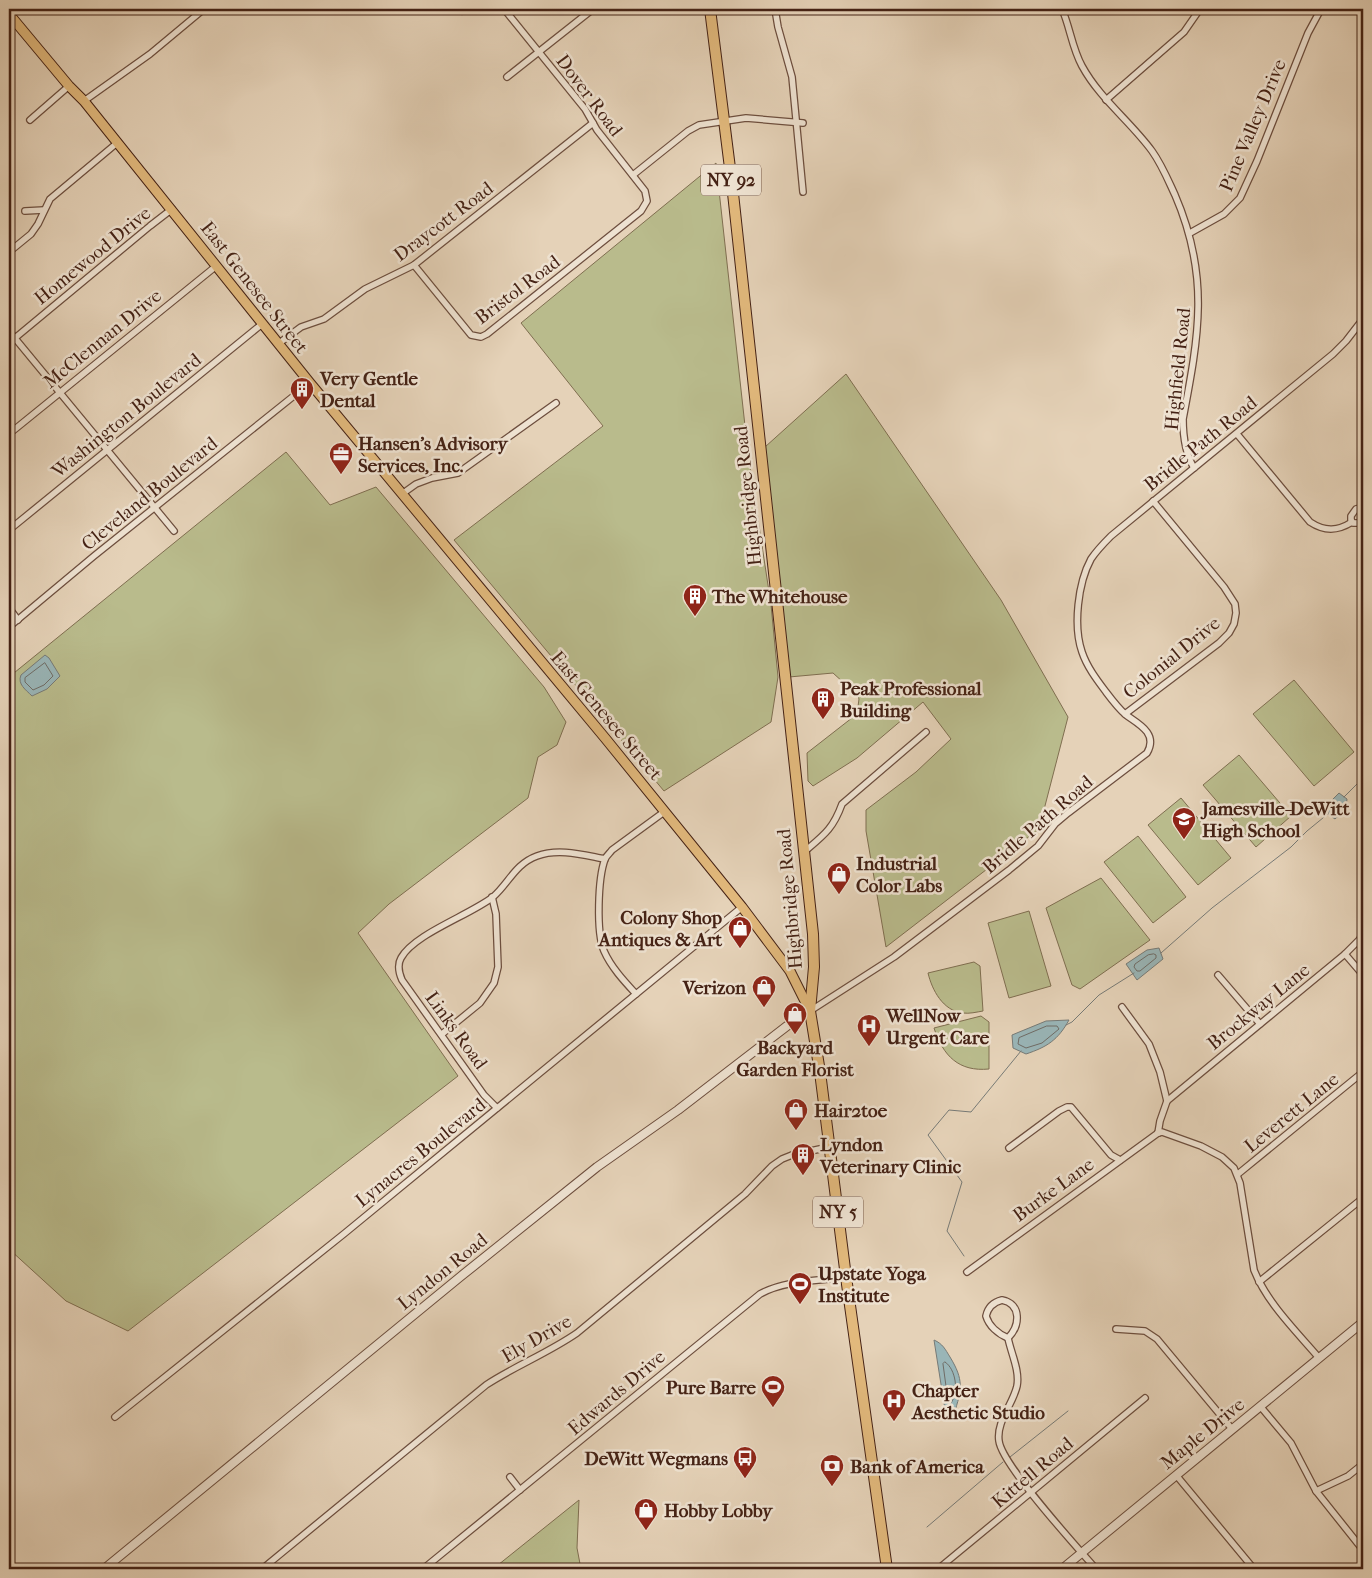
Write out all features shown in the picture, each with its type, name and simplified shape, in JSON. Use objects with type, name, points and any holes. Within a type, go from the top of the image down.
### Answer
[{"type":"highway","name":"Highbridge Road","points":[[710,9],[724,121],[813,934],[814,967],[810,1011]]},
{"type":"highway","name":"East Genesee Street","points":[[810,1011],[819,1062],[846,1276],[887,1569]]},
{"type":"main road","name":"East Genesee Street","points":[[9,14],[69,86],[84,101],[172,210],[215,267],[742,907],[790,971],[810,1011]]},
{"type":"street","points":[[84,101],[150,54],[204,9]]},
{"type":"street","name":"Dover Road","points":[[504,9],[586,109],[593,123],[645,191],[647,201]]},
{"type":"street","points":[[507,77],[593,9]]},
{"type":"street","points":[[775,9],[792,77],[803,192]]},
{"type":"street","name":"Highfield Road","points":[[1062,9],[1082,65],[1106,100],[1138,132],[1154,154],[1164,172],[1190,232],[1199,300],[1198,330],[1183,418],[1183,433],[1187,454],[1194,468]]},
{"type":"street","points":[[1106,100],[1184,32],[1200,9]]},
{"type":"street","name":"Pine Valley Drive","points":[[1190,232],[1224,214],[1240,198],[1257,161],[1308,33],[1320,9]]},
{"type":"street","points":[[30,120],[69,86]]},
{"type":"street","points":[[633,175],[688,131],[699,125],[746,118],[766,118],[803,123]]},
{"type":"street","name":"Draycott Road","points":[[278,344],[301,327],[324,319],[365,289],[414,265],[593,123]]},
{"type":"street","points":[[9,252],[31,234],[50,199],[59,190],[118,143]]},
{"type":"street","name":"Bristol Road","points":[[414,265],[471,336],[481,337],[641,211],[647,201]]},
{"type":"street","points":[[25,211],[44,210]]},
{"type":"street","name":"Homewood Drive","points":[[9,343],[150,226],[172,210]]},
{"type":"street","name":"McClennan Drive","points":[[9,434],[215,267]]},
{"type":"street","name":"Bridle Path Road","points":[[810,1011],[894,957],[1009,870],[1038,846],[1055,824],[1068,813],[1143,757],[1150,747],[1148,734],[1125,714],[1097,680],[1082,651],[1079,636],[1079,600],[1086,571],[1098,548],[1333,354],[1363,319]]},
{"type":"street","name":"Washington Boulevard","points":[[9,530],[262,324]]},
{"type":"street","points":[[9,331],[174,531]]},
{"type":"street","name":"Cleveland Boulevard","points":[[9,627],[310,383]]},
{"type":"street","points":[[402,494],[416,484],[432,478],[458,473],[556,403]]},
{"type":"street","points":[[1237,434],[1310,522],[1324,529],[1338,529],[1352,522],[1358,523],[1363,520]]},
{"type":"street","name":"Colonial Drive","points":[[1125,714],[1219,643],[1232,629],[1236,613],[1235,604],[1224,587],[1153,501]]},
{"type":"street","points":[[1352,522],[1352,514],[1363,507]]},
{"type":"street","points":[[9,608],[18,620]]},
{"type":"street","points":[[804,852],[828,832],[837,819],[842,804],[926,732]]},
{"type":"street","points":[[636,994],[609,961],[602,945],[599,893],[605,860],[612,850],[664,812]]},
{"type":"street","points":[[442,1034],[480,1003],[494,983],[498,967],[496,914],[492,897],[515,870],[536,856],[558,852],[605,860]]},
{"type":"street","name":"Links Road","points":[[492,897],[475,909],[437,928],[418,941],[400,959],[398,966],[402,980],[484,1095],[497,1108]]},
{"type":"street","name":"Lynacres Boulevard","points":[[115,1417],[742,907]]},
{"type":"street","name":"Brockway Lane","points":[[1167,1101],[1346,954],[1360,939],[1363,930]]},
{"type":"street","points":[[1346,954],[1363,976]]},
{"type":"street","points":[[1218,975],[1260,1024]]},
{"type":"street","points":[[1122,1007],[1135,1023],[1153,1052],[1167,1101],[1158,1133],[1162,1132],[1201,1146],[1222,1157],[1234,1168],[1240,1183],[1254,1270],[1259,1282],[1319,1358]]},
{"type":"street","name":"Lyndon Road","points":[[104,1569],[597,1167],[678,1110],[786,1026],[810,1011]]},
{"type":"street","name":"Leverett Lane","points":[[1238,1174],[1363,1072]]},
{"type":"street","points":[[1009,1148],[1058,1111],[1071,1107],[1111,1155],[1120,1160]]},
{"type":"street","name":"Burke Lane","points":[[967,1272],[1158,1133]]},
{"type":"street","name":"Ely Drive","points":[[262,1569],[486,1385],[508,1370],[561,1344],[577,1333],[745,1194],[782,1158],[829,1147]]},
{"type":"street","points":[[1259,1282],[1363,1198]]},
{"type":"street","name":"Edwards Drive","points":[[423,1569],[760,1294],[781,1285],[846,1276]]},
{"type":"street","points":[[1008,1338],[1012,1333],[1018,1314],[1017,1310],[1013,1304],[1002,1300],[997,1301],[989,1308],[986,1316],[991,1326],[1008,1338],[1018,1378],[1015,1393],[999,1432],[1000,1448],[1031,1492],[1096,1569]]},
{"type":"street","name":"Maple Drive","points":[[1062,1569],[1363,1322]]},
{"type":"street","points":[[1116,1329],[1145,1331],[1158,1339],[1232,1429]]},
{"type":"street","name":"Kittell Road","points":[[938,1569],[1145,1398]]},
{"type":"street","points":[[1260,1406],[1291,1443],[1316,1491],[1363,1550]]},
{"type":"street","points":[[1316,1491],[1348,1476],[1363,1464]]},
{"type":"street","points":[[1176,1475],[1254,1569]]},
{"type":"street","points":[[510,1477],[520,1490]]},
{"type":"green space","points":[[716,163],[748,453],[771,605],[778,677],[771,722],[664,791],[454,540],[603,426],[521,323]]},
{"type":"green space","points":[[846,374],[1001,600],[1068,717],[1039,829],[886,947],[866,831],[866,810],[916,772],[951,739],[923,702],[857,758],[813,786],[808,781],[807,753],[857,714],[859,699],[855,687],[844,683],[833,673],[789,677],[765,447]]},
{"type":"green space","points":[[286,452],[330,505],[376,487],[544,687],[566,722],[557,745],[538,757],[528,798],[389,904],[358,933],[458,1076],[128,1331],[66,1301],[9,1249],[9,677]]},
{"type":"green space","points":[[1294,680],[1354,752],[1314,786],[1253,714]]},
{"type":"green space","points":[[1239,755],[1291,816],[1256,847],[1203,785]]},
{"type":"green space","points":[[1181,798],[1231,858],[1198,885],[1148,825]]},
{"type":"green space","points":[[1138,836],[1186,897],[1153,923],[1104,862]]},
{"type":"green space","points":[[1101,878],[1150,940],[1080,989],[1072,985],[1046,908]]},
{"type":"green space","points":[[1029,911],[1051,986],[1009,998],[988,923]]},
{"type":"green space","points":[[974,962],[980,966],[983,1011],[963,1013],[956,1011],[939,999],[928,973]]},
{"type":"green space","points":[[981,1016],[989,1022],[989,1069],[969,1068],[954,1060],[942,1047],[934,1028]]},
{"type":"green space","points":[[579,1500],[577,1548],[581,1569],[493,1569]]},
{"type":"water","points":[[45,655],[49,658],[60,676],[47,689],[32,696],[21,684],[20,678],[21,675]]},
{"type":"water","points":[[1339,793],[1347,799],[1346,809],[1335,819],[1328,814],[1329,803]]},
{"type":"water","points":[[1159,948],[1163,959],[1137,980],[1126,964],[1147,950]]},
{"type":"water","points":[[1069,1020],[1056,1038],[1040,1049],[1026,1054],[1013,1048],[1012,1035],[1046,1021]]},
{"type":"water","points":[[934,1340],[945,1349],[955,1365],[960,1379],[959,1398],[954,1414],[946,1416]]},
{"type":"waterway","points":[[1344,797],[1358,783]]},
{"type":"waterway","points":[[1161,953],[1212,908],[1291,847],[1329,813]]},
{"type":"waterway","points":[[1066,1025],[1072,1022],[1099,995],[1134,973]]},
{"type":"waterway","points":[[964,1256],[947,1231],[962,1182],[928,1135],[949,1110],[971,1112],[1021,1051]]},
{"type":"waterway","points":[[1010,1457],[1068,1411]]},
{"type":"waterway","points":[[927,1527],[1003,1462]]},
{"type":"place","name":"Very Gentle Dental","points":[[302,410]]},
{"type":"place","name":"Hansen's Advisory Services, Inc.","points":[[341,475]]},
{"type":"place","name":"The Whitehouse","points":[[695,617]]},
{"type":"place","name":"Peak Professional Building","points":[[823,720]]},
{"type":"place","name":"Jamesville-DeWitt High School","points":[[1184,840]]},
{"type":"place","name":"Industrial Color Labs","points":[[839,895]]},
{"type":"place","name":"Colony Shop Antiques & Art","points":[[740,949]]},
{"type":"place","name":"Verizon","points":[[764,1008]]},
{"type":"place","name":"Backyard Garden Florist","points":[[795,1035]]},
{"type":"place","name":"WellNow Urgent Care","points":[[869,1047]]},
{"type":"place","name":"Hair2toe","points":[[796,1131]]},
{"type":"place","name":"Lyndon Veterinary Clinic","points":[[803,1176]]},
{"type":"place","name":"Upstate Yoga Institute","points":[[800,1305]]},
{"type":"place","name":"Pure Barre","points":[[773,1408]]},
{"type":"place","name":"Chapter Aesthetic Studio","points":[[894,1422]]},
{"type":"place","name":"DeWitt Wegmans","points":[[745,1479]]},
{"type":"place","name":"Bank of America","points":[[832,1487]]},
{"type":"place","name":"Hobby Lobby","points":[[646,1531]]}]
